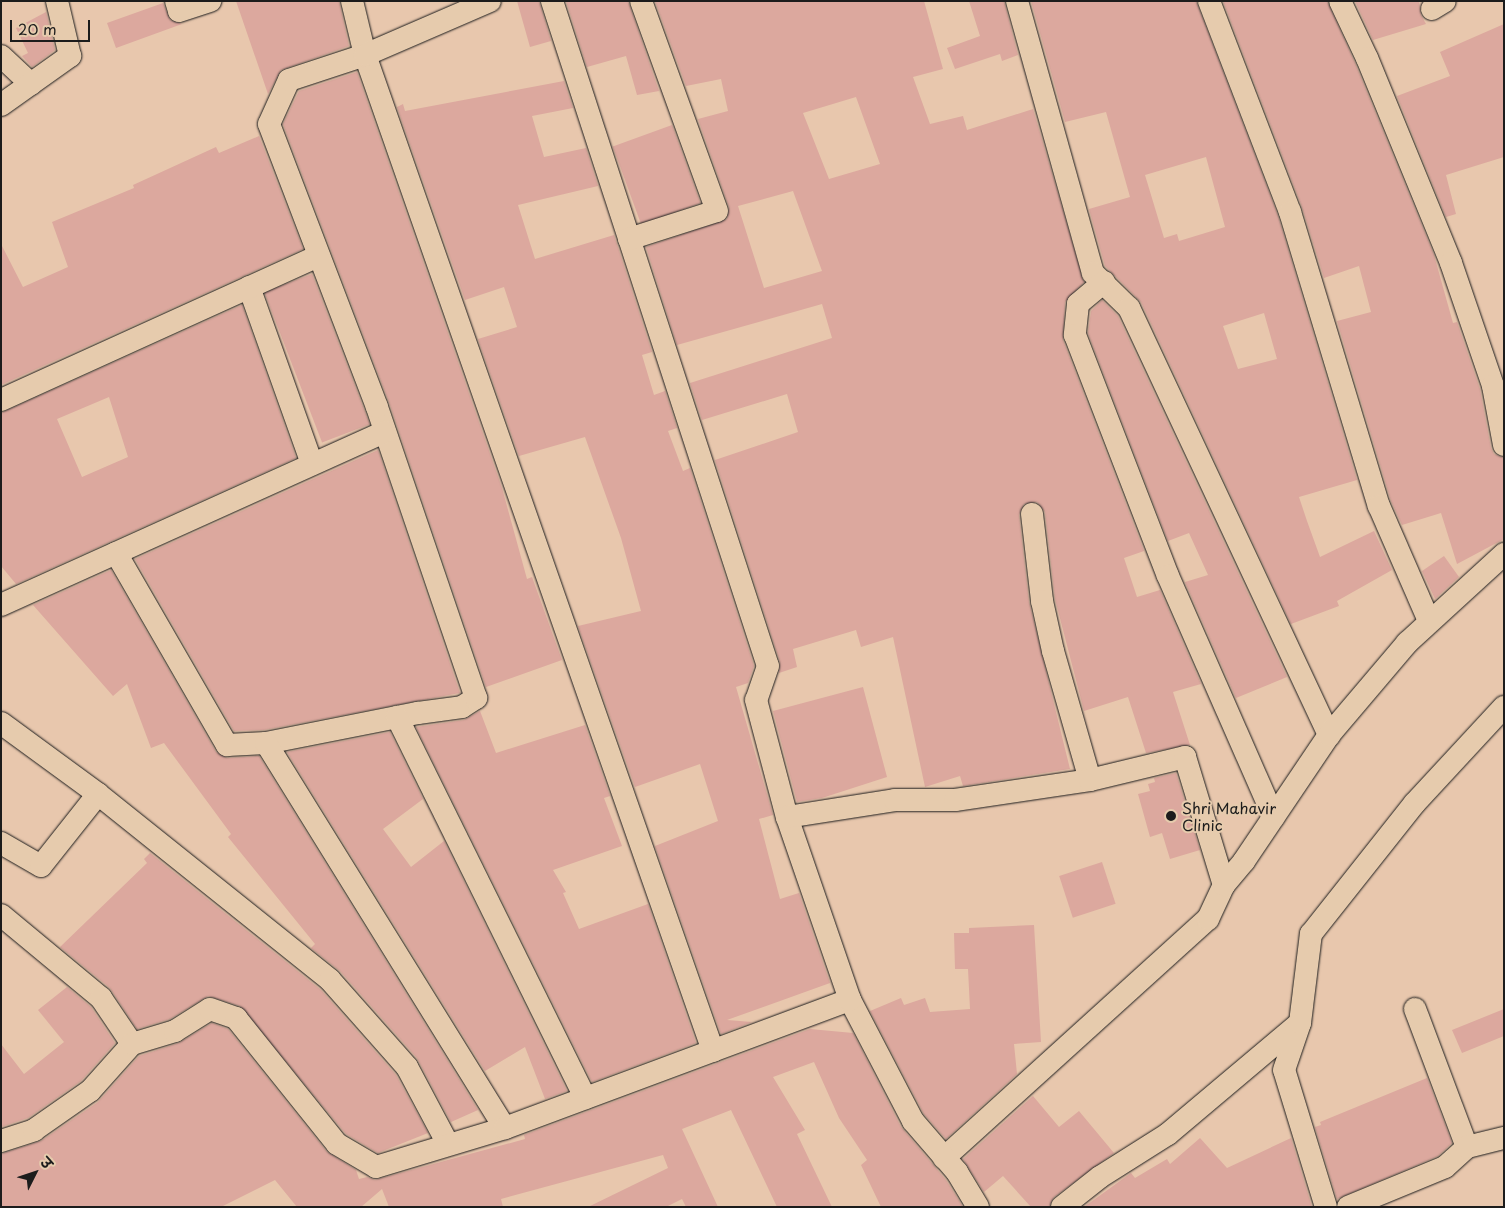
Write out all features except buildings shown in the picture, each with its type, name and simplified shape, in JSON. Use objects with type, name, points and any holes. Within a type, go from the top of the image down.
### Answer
[{"type":"street","points":[[1,105],[70,56],[57,1]]},
{"type":"street","points":[[176,1],[179,11],[210,1]]},
{"type":"street","points":[[352,1],[365,55],[713,1051]]},
{"type":"street","points":[[116,553],[227,745],[266,743],[397,717],[462,707],[476,698],[385,432],[269,124],[288,80],[365,55],[490,1]]},
{"type":"street","points":[[552,1],[768,666],[756,700],[787,817],[850,1000],[913,1122],[944,1158],[977,1207]]},
{"type":"street","points":[[629,239],[717,211],[641,1]]},
{"type":"street","points":[[1017,1],[1093,273],[1129,308],[1329,735]]},
{"type":"street","points":[[1209,1],[1290,212],[1379,506],[1429,621]]},
{"type":"street","points":[[1340,1],[1367,58],[1451,263],[1493,386],[1504,445]]},
{"type":"street","points":[[1,56],[31,84]]},
{"type":"street","points":[[1,400],[319,256]]},
{"type":"street","points":[[1104,282],[1078,304],[1076,335],[1168,576],[1274,817]]},
{"type":"street","points":[[249,288],[312,464]]},
{"type":"street","points":[[1,605],[385,432]]},
{"type":"street","points":[[1032,514],[1051,642],[1090,780]]},
{"type":"street","points":[[944,1158],[1208,919],[1224,885],[1274,817],[1329,735],[1429,621],[1504,554]]},
{"type":"street","points":[[1326,1207],[1284,1070],[1300,1023],[1311,934],[1414,803],[1504,707]]},
{"type":"street","points":[[397,717],[585,1098]]},
{"type":"street","points":[[1,723],[98,794],[330,980],[407,1067],[448,1144]]},
{"type":"street","points":[[266,743],[505,1128]]},
{"type":"street","points":[[787,817],[895,800],[955,800],[1090,780],[1186,757],[1224,885]]},
{"type":"street","points":[[1,843],[41,866],[98,794]]},
{"type":"street","points":[[1,915],[100,998],[132,1044]]},
{"type":"street","points":[[1,1141],[34,1130],[90,1091],[132,1044],[175,1031],[210,1009],[236,1018],[337,1144],[376,1167],[505,1128],[850,1000]]},
{"type":"street","points":[[1416,1009],[1467,1148]]},
{"type":"street","points":[[1062,1207],[1100,1177],[1168,1134],[1300,1023]]},
{"type":"street","points":[[1348,1207],[1445,1166],[1467,1148],[1504,1138]]},
{"type":"place","name":"Shri Mahavir Clinic","points":[[1171,816]]}]
